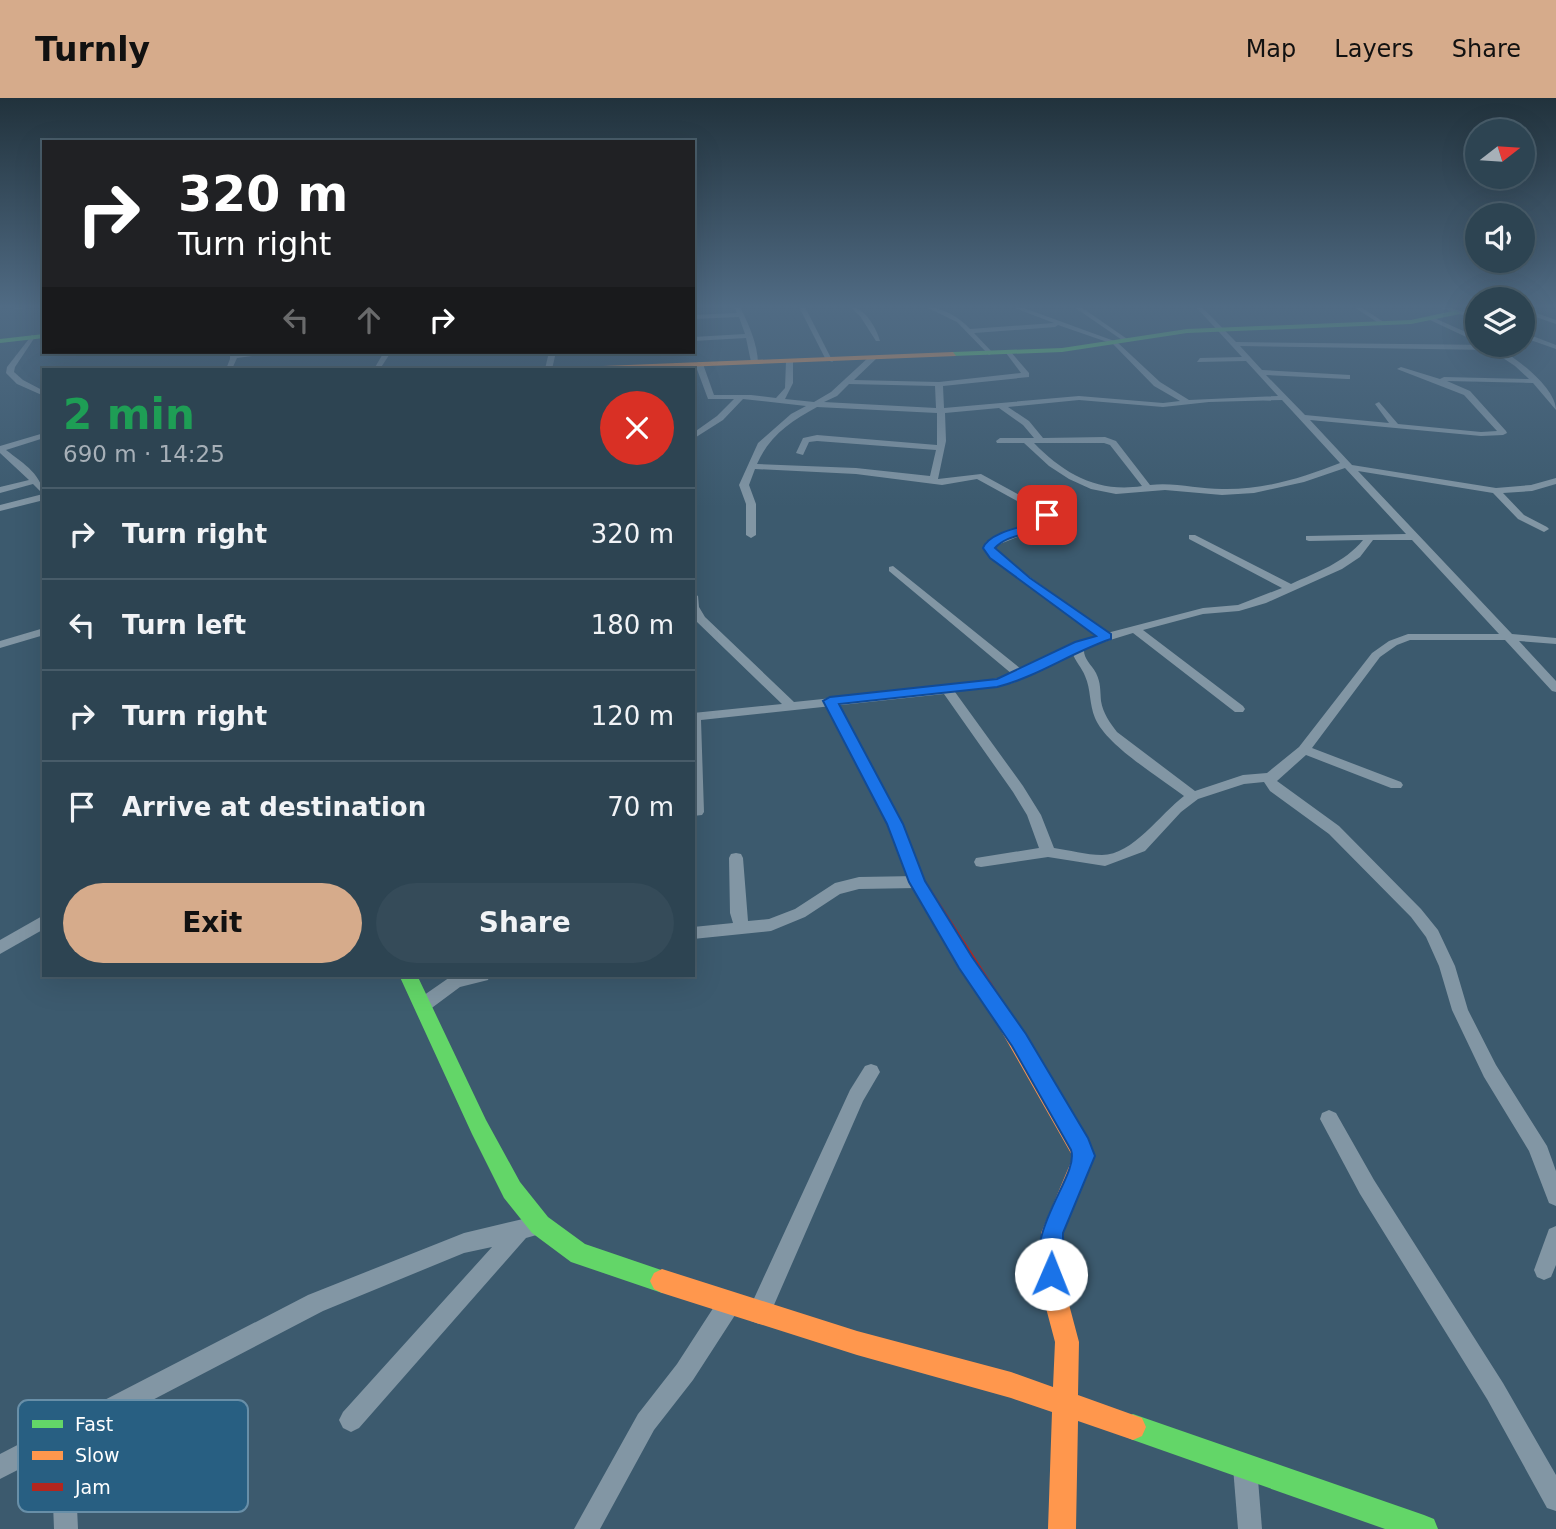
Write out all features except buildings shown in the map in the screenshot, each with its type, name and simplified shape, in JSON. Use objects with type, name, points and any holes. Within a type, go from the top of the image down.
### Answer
[{"type":"street","points":[[11,374],[20,382],[42,393]]},
{"type":"street","points":[[702,374],[710,397],[939,411],[1079,398],[1163,405],[1283,398]]},
{"type":"street","points":[[778,400],[785,396],[790,388],[790,374]]},
{"type":"street","points":[[751,535],[751,504],[744,485],[761,445],[794,416],[815,405],[856,374]]},
{"type":"street","points":[[847,382],[939,384],[1025,374]]},
{"type":"street","points":[[1148,374],[1157,384],[1187,402]]},
{"type":"street","points":[[1262,374],[1556,688]]},
{"type":"street","points":[[1291,374],[1347,377]]},
{"type":"street","points":[[1301,417],[1481,434],[1503,433],[1467,393],[1417,374]]},
{"type":"street","points":[[1530,374],[1556,408]]},
{"type":"street","points":[[1440,381],[1448,378],[1537,381]]},
{"type":"street","points":[[931,480],[934,478],[942,441],[939,384]]},
{"type":"street","points":[[695,436],[720,418],[740,398]]},
{"type":"street","points":[[998,404],[1026,423],[1040,439]]},
{"type":"street","points":[[1379,404],[1395,425]]},
{"type":"street","points":[[0,442],[42,429]]},
{"type":"street","points":[[42,436],[0,449],[11,457],[42,492]]},
{"type":"street","points":[[800,453],[806,440],[817,438],[941,448]]},
{"type":"street","points":[[1000,440],[1105,440],[1113,443],[1148,488]]},
{"type":"street","points":[[1026,440],[1054,466],[1103,489],[1253,491],[1295,483],[1348,466],[1496,491],[1532,488],[1556,481]]},
{"type":"street","points":[[0,460],[11,457]]},
{"type":"street","points":[[752,466],[856,471],[947,482],[982,477],[1047,515],[1048,519],[1042,524],[990,544],[989,548],[994,556],[1106,637]]},
{"type":"street","points":[[0,490],[34,481]]},
{"type":"street","points":[[1496,491],[1521,517],[1544,529]]},
{"type":"street","points":[[0,508],[42,496]]},
{"type":"street","points":[[1192,537],[1214,552],[1250,566],[1292,589]]},
{"type":"street","points":[[1309,538],[1414,537]]},
{"type":"street","points":[[695,717],[997,683],[1079,645],[1203,611],[1239,608],[1292,589],[1338,567],[1356,555],[1370,538]]},
{"type":"street","points":[[893,569],[1019,673]]},
{"type":"street","points":[[695,609],[701,619],[791,706]]},
{"type":"street","points":[[1136,630],[1240,709]]},
{"type":"street","points":[[0,645],[42,632]]},
{"type":"street","points":[[981,862],[1048,852],[1105,861],[1140,847],[1176,808],[1193,796],[1243,780],[1271,777],[1304,750],[1376,655],[1393,643],[1408,637],[1508,637],[1556,641]]},
{"type":"street","points":[[1079,645],[1078,655],[1091,675],[1095,688],[1095,702],[1112,735],[1193,796]]},
{"type":"street","points":[[947,690],[1018,789],[1034,816],[1048,852]]},
{"type":"street","points":[[830,701],[895,824],[917,882],[965,962],[1019,1040],[1084,1156],[1052,1233],[1051,1274],[1067,1342],[1062,1529]]},
{"type":"street","points":[[695,723],[699,748],[695,793],[697,812]]},
{"type":"street","points":[[1304,750],[1396,785]]},
{"type":"street","points":[[1271,777],[1270,782],[1275,789],[1334,830],[1407,903],[1432,934],[1447,966],[1460,1010],[1490,1071],[1536,1146],[1556,1196]]},
{"type":"street","points":[[736,858],[738,913],[742,928]]},
{"type":"street","points":[[695,933],[771,925],[786,919],[835,889],[859,883],[917,882]]},
{"type":"street","points":[[0,948],[42,922]]},
{"type":"street","points":[[409,977],[531,1227],[579,1254],[729,1304],[1011,1385],[1424,1529]]},
{"type":"street","points":[[423,1005],[455,981],[473,977]]},
{"type":"street","points":[[759,1313],[856,1096],[871,1072]]},
{"type":"street","points":[[1329,1119],[1367,1187],[1495,1391],[1556,1499]]},
{"type":"street","points":[[351,1420],[531,1227]]},
{"type":"street","points":[[126,1400],[316,1303],[464,1243],[531,1227]]},
{"type":"street","points":[[1544,1270],[1556,1236]]},
{"type":"street","points":[[586,1529],[646,1422],[685,1372],[729,1304]]},
{"type":"street","points":[[0,1466],[18,1456]]},
{"type":"street","points":[[1244,1465],[1250,1529]]},
{"type":"traffic: fast","points":[[409,977],[479,1127],[512,1190],[540,1225],[579,1254],[662,1281]]},
{"type":"traffic: fast","points":[[1133,1427],[1424,1529]]},
{"type":"traffic: slow","points":[[1006,1022],[1084,1156],[1052,1233],[1054,1293],[1067,1342],[1062,1529]]},
{"type":"traffic: slow","points":[[662,1281],[857,1343],[1011,1385],[1133,1427]]},
{"type":"traffic: jam","points":[[830,701],[895,825],[917,882],[1006,1022]]},
{"type":"route","points":[[1047,515],[1048,519],[1042,524],[997,540],[990,544],[989,548],[994,556],[1106,637],[1079,645],[1009,680],[997,683],[830,701],[895,824],[917,882],[965,962],[1019,1040],[1081,1146],[1084,1156],[1082,1164],[1052,1233],[1051,1274]]}]
